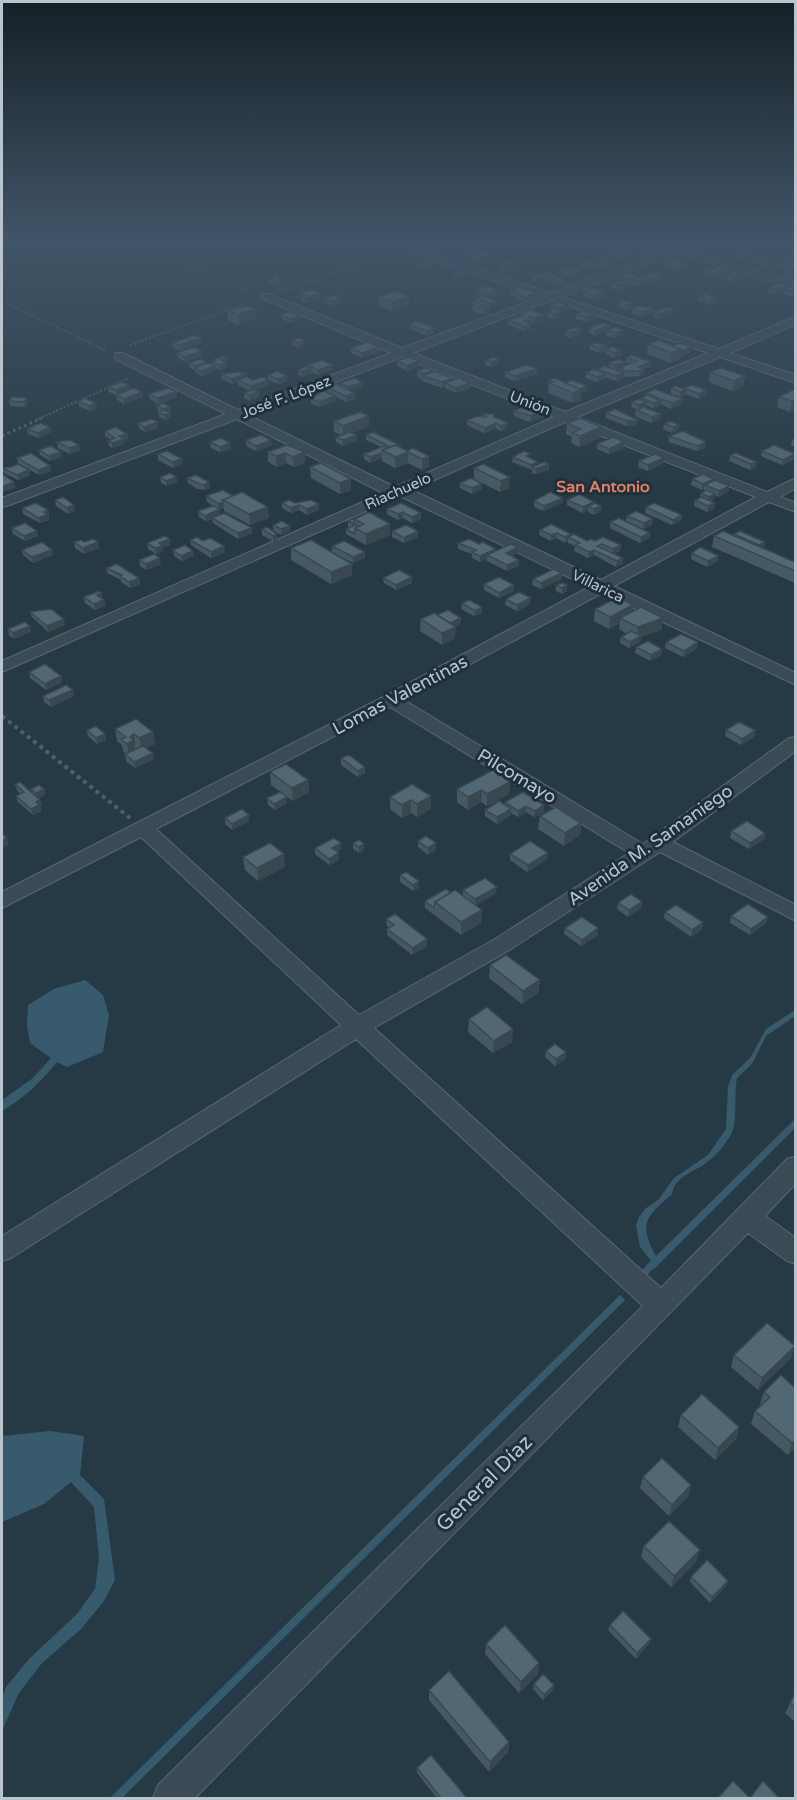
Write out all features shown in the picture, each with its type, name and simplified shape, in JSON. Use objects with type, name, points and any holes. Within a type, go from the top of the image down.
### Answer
[{"type":"street","name":"Unión","points":[[328,323],[795,508]]},
{"type":"street","name":"José F. López","points":[[2,503],[483,323]]},
{"type":"street","points":[[630,323],[795,379]]},
{"type":"street","name":"Riachuelo","points":[[2,667],[565,417],[786,323]]},
{"type":"street","name":"Villarica","points":[[119,356],[795,680]]},
{"type":"street","name":"Lomas Valentinas","points":[[2,901],[391,700],[795,482]]},
{"type":"street","name":"Pilcomayo","points":[[391,700],[651,848],[795,914]]},
{"type":"street","name":"Avenida M. Samaniego","points":[[2,1250],[358,1026],[503,944],[651,848],[795,742]]},
{"type":"street","points":[[142,828],[644,1291]]},
{"type":"street","name":"General Díaz","points":[[171,1798],[644,1291],[747,1218],[795,1166]]},
{"type":"street","points":[[747,1218],[795,1253]]},
{"type":"path","points":[[49,323],[119,356]]},
{"type":"path","points":[[2,436],[147,370]]},
{"type":"path","points":[[2,716],[142,828]]},
{"type":"water","points":[[85,980],[103,995],[109,1015],[103,1052],[67,1067],[57,1062],[32,1089],[2,1111],[2,1100],[33,1078],[51,1058],[30,1043],[27,1025],[28,1005],[54,989]]},
{"type":"water","points":[[795,1010],[795,1016],[766,1036],[752,1064],[737,1078],[734,1126],[725,1144],[710,1160],[680,1179],[672,1194],[651,1215],[646,1228],[650,1245],[656,1256],[795,1119],[795,1128],[653,1270],[648,1265],[651,1261],[640,1247],[636,1225],[639,1217],[645,1209],[659,1199],[674,1178],[708,1155],[726,1129],[728,1087],[732,1075],[750,1058],[766,1029]]},
{"type":"water","points":[[620,1295],[625,1300],[122,1798],[110,1798]]},
{"type":"water","points":[[50,1431],[84,1436],[80,1475],[104,1499],[115,1580],[104,1601],[81,1629],[42,1663],[19,1693],[2,1731],[2,1698],[6,1687],[30,1658],[77,1614],[95,1589],[99,1558],[94,1507],[71,1482],[44,1504],[2,1522],[2,1436]]},
{"type":"building","points":[[422,323],[434,328],[427,331],[410,324]]},
{"type":"building","points":[[515,323],[531,324],[525,327]]},
{"type":"building","points":[[603,323],[610,325],[595,331],[589,328]]},
{"type":"building","points":[[576,327],[581,329],[570,333],[565,331]]},
{"type":"building","points":[[615,327],[623,330],[615,333],[607,330]]},
{"type":"building","points":[[195,335],[201,338],[179,345],[173,343]]},
{"type":"building","points":[[299,338],[304,341],[297,343],[292,340]]},
{"type":"building","points":[[658,340],[681,349],[672,353],[648,344]]},
{"type":"building","points":[[368,342],[379,347],[362,353],[351,348]]},
{"type":"building","points":[[595,343],[607,345],[600,348],[590,345]]},
{"type":"building","points":[[679,343],[692,347],[681,352],[681,349],[672,346]]},
{"type":"building","points":[[194,347],[202,351],[184,357],[177,353]]},
{"type":"building","points":[[613,347],[621,350],[615,353],[606,349]]},
{"type":"building","points":[[632,355],[651,362],[638,367],[644,369],[640,371],[620,369],[623,368],[620,367],[637,361],[626,357]]},
{"type":"building","points":[[224,356],[228,358],[221,360],[226,363],[219,365],[212,361],[216,360],[214,359]]},
{"type":"building","points":[[409,357],[419,361],[407,366],[397,361]]},
{"type":"building","points":[[494,357],[499,359],[491,362],[485,360]]},
{"type":"building","points":[[201,359],[206,362],[195,366],[189,363]]},
{"type":"building","points":[[619,359],[625,362],[615,365],[609,363]]},
{"type":"building","points":[[322,360],[333,365],[318,370],[308,365]]},
{"type":"building","points":[[208,363],[215,366],[201,371],[195,368]]},
{"type":"building","points":[[527,365],[537,369],[515,376],[505,372]]},
{"type":"building","points":[[307,366],[311,368],[302,372],[298,370]]},
{"type":"building","points":[[605,366],[624,373],[616,376],[597,369]]},
{"type":"building","points":[[426,368],[432,371],[423,374],[417,371]]},
{"type":"building","points":[[721,368],[745,376],[734,381],[710,372]]},
{"type":"building","points":[[594,369],[605,374],[597,377],[586,373]]},
{"type":"building","points":[[277,371],[287,376],[277,379],[268,375]]},
{"type":"building","points":[[435,371],[453,379],[442,382],[422,376]]},
{"type":"building","points":[[239,372],[245,374],[232,379],[221,374]]},
{"type":"building","points":[[247,377],[253,380],[262,377],[269,380],[251,386],[238,380]]},
{"type":"building","points":[[354,378],[363,382],[348,387],[340,383]]},
{"type":"building","points":[[459,378],[470,383],[456,388],[445,383]]},
{"type":"building","points":[[554,378],[582,389],[573,393],[549,383],[553,382],[549,380]]},
{"type":"building","points":[[572,380],[587,386],[580,389],[565,383]]},
{"type":"building","points":[[121,382],[129,385],[116,390],[108,387]]},
{"type":"building","points":[[336,384],[355,393],[345,396],[327,387]]},
{"type":"building","points":[[692,385],[706,390],[699,394],[684,388]]},
{"type":"building","points":[[676,386],[686,390],[681,392],[671,388]]},
{"type":"building","points":[[134,388],[142,392],[124,399],[116,395]]},
{"type":"building","points":[[169,388],[177,392],[157,398],[149,394]]},
{"type":"building","points":[[654,389],[683,399],[672,403],[646,393]]},
{"type":"building","points":[[795,389],[795,400],[779,397]]},
{"type":"building","points":[[253,390],[259,392],[249,395],[244,393]]},
{"type":"building","points":[[323,391],[336,396],[319,402],[311,398]]},
{"type":"building","points":[[647,395],[661,401],[654,403],[641,398]]},
{"type":"building","points":[[12,397],[27,398],[24,402],[9,401]]},
{"type":"building","points":[[85,398],[96,403],[89,406],[78,401]]},
{"type":"building","points":[[639,399],[647,402],[639,405],[632,402]]},
{"type":"building","points":[[163,403],[170,407],[163,409],[157,406]]},
{"type":"building","points":[[532,404],[546,410],[531,416],[514,411]]},
{"type":"building","points":[[644,407],[661,414],[652,417],[636,410]]},
{"type":"building","points":[[615,409],[638,420],[627,421],[606,413]]},
{"type":"building","points":[[164,410],[170,413],[164,415],[159,412]]},
{"type":"building","points":[[360,412],[369,416],[343,426],[334,421]]},
{"type":"building","points":[[483,414],[494,414],[494,417],[508,423],[501,426],[496,423],[485,428],[467,420],[478,416],[486,417]]},
{"type":"building","points":[[580,418],[601,427],[580,436],[572,433],[581,429],[567,423]]},
{"type":"building","points":[[152,419],[158,422],[144,427],[138,423]]},
{"type":"building","points":[[670,421],[679,425],[673,427],[664,424]]},
{"type":"building","points":[[40,423],[50,427],[38,433],[27,429]]},
{"type":"building","points":[[116,427],[127,434],[119,436],[124,439],[112,443],[108,441],[115,438],[105,431]]},
{"type":"building","points":[[683,431],[706,442],[698,446],[669,436]]},
{"type":"building","points":[[350,432],[357,435],[343,440],[336,437]]},
{"type":"building","points":[[373,432],[400,445],[390,447],[366,435]]},
{"type":"building","points":[[261,435],[271,440],[256,446],[246,440]]},
{"type":"building","points":[[613,437],[624,442],[609,449],[597,444]]},
{"type":"building","points":[[221,438],[230,443],[220,447],[210,442]]},
{"type":"building","points":[[70,440],[79,445],[69,448],[57,442]]},
{"type":"building","points":[[287,445],[305,452],[293,457],[285,453],[276,456],[268,452]]},
{"type":"building","points":[[396,445],[407,451],[413,448],[429,456],[422,459],[408,452],[395,457],[382,450]]},
{"type":"building","points":[[774,445],[795,454],[783,460],[762,451]]},
{"type":"building","points":[[51,446],[61,452],[49,456],[39,450]]},
{"type":"building","points":[[384,446],[387,448],[382,450],[382,453],[370,457],[364,454]]},
{"type":"building","points":[[167,451],[182,459],[172,462],[158,454]]},
{"type":"building","points":[[524,451],[531,454],[526,456],[538,462],[531,465],[513,457]]},
{"type":"building","points":[[31,453],[50,466],[38,470],[17,458]]},
{"type":"building","points":[[736,453],[757,462],[751,464],[730,455]]},
{"type":"building","points":[[655,454],[664,458],[648,465],[639,461]]},
{"type":"building","points":[[544,462],[549,464],[536,469],[532,467]]},
{"type":"building","points":[[321,463],[351,479],[340,483],[310,467]]},
{"type":"building","points":[[18,464],[29,470],[17,475],[2,468],[11,467]]},
{"type":"building","points":[[483,464],[510,477],[501,481],[474,468]]},
{"type":"building","points":[[170,473],[176,477],[166,481],[160,477]]},
{"type":"building","points":[[703,474],[714,479],[703,484],[692,479]]},
{"type":"building","points":[[196,475],[209,482],[204,485],[187,478]]},
{"type":"building","points":[[2,476],[14,482],[2,487]]},
{"type":"building","points":[[471,478],[482,484],[472,488],[460,483]]},
{"type":"building","points":[[715,480],[729,486],[719,491],[705,485]]},
{"type":"building","points":[[223,490],[233,496],[219,504],[206,496]]},
{"type":"building","points":[[707,490],[715,494],[709,497],[701,493]]},
{"type":"building","points":[[242,492],[268,507],[249,514],[223,500]]},
{"type":"building","points":[[550,492],[563,498],[544,506],[534,501]]},
{"type":"building","points":[[579,494],[594,502],[583,507],[567,500]]},
{"type":"building","points":[[63,497],[74,505],[67,508],[55,500]]},
{"type":"building","points":[[702,497],[715,503],[708,506],[695,500]]},
{"type":"building","points":[[289,500],[295,503],[311,500],[319,504],[307,509],[299,505],[291,508],[282,503]]},
{"type":"building","points":[[36,503],[48,510],[44,512],[48,514],[39,518],[22,508]]},
{"type":"building","points":[[401,503],[421,513],[412,517],[403,512],[398,514],[387,509]]},
{"type":"building","points":[[595,503],[601,506],[594,509],[588,507]]},
{"type":"building","points":[[654,503],[682,515],[673,520],[646,507]]},
{"type":"building","points":[[213,506],[220,509],[205,516],[198,511]]},
{"type":"building","points":[[636,511],[653,519],[644,523],[627,516]]},
{"type":"building","points":[[369,512],[390,524],[366,534],[355,528],[364,524],[354,519]]},
{"type":"building","points":[[224,513],[252,528],[238,533],[212,518]]},
{"type":"building","points":[[619,518],[650,533],[641,537],[610,522]]},
{"type":"building","points":[[282,521],[290,526],[281,529],[273,525]]},
{"type":"building","points":[[25,523],[37,531],[24,536],[12,528]]},
{"type":"building","points":[[551,524],[571,534],[565,537],[557,533],[551,535],[540,530]]},
{"type":"building","points":[[406,525],[418,531],[404,538],[392,531]]},
{"type":"building","points":[[358,526],[355,528],[355,534],[346,529]]},
{"type":"building","points":[[267,527],[277,534],[273,536],[262,529]]},
{"type":"building","points":[[723,531],[795,562],[795,571],[714,536]]},
{"type":"building","points":[[740,531],[765,542],[759,545],[734,534]]},
{"type":"building","points":[[574,534],[587,541],[591,539],[595,541],[603,537],[621,545],[613,549],[602,544],[597,546],[623,558],[617,561],[594,550],[589,552],[575,545],[580,543],[568,537]]},
{"type":"building","points":[[165,536],[170,539],[159,543],[163,546],[155,548],[147,543]]},
{"type":"building","points":[[197,537],[203,541],[210,538],[224,546],[211,552],[190,540]]},
{"type":"building","points":[[93,539],[98,542],[83,548],[74,542],[81,540],[84,542]]},
{"type":"building","points":[[469,539],[479,544],[483,542],[496,549],[480,556],[472,552],[476,550],[458,543]]},
{"type":"building","points":[[311,540],[352,564],[331,572],[291,548]]},
{"type":"building","points":[[344,541],[365,552],[353,557],[332,546]]},
{"type":"building","points":[[42,542],[52,550],[32,557],[22,550]]},
{"type":"building","points":[[511,544],[518,547],[506,553],[519,560],[507,565],[487,555]]},
{"type":"building","points":[[185,545],[193,551],[181,556],[173,550]]},
{"type":"building","points":[[700,547],[719,556],[708,561],[692,553]]},
{"type":"building","points":[[154,554],[160,558],[146,564],[139,560]]},
{"type":"building","points":[[117,564],[139,578],[129,582],[120,576],[122,575],[106,568]]},
{"type":"building","points":[[554,569],[562,573],[541,583],[533,579]]},
{"type":"building","points":[[399,570],[412,577],[396,585],[383,578]]},
{"type":"building","points":[[499,577],[514,585],[499,593],[484,584]]},
{"type":"building","points":[[562,583],[567,585],[562,588],[556,585]]},
{"type":"building","points":[[99,591],[102,593],[97,595],[104,600],[94,604],[84,597]]},
{"type":"building","points":[[519,592],[531,598],[517,605],[506,599]]},
{"type":"building","points":[[618,597],[633,605],[610,617],[595,609]]},
{"type":"building","points":[[469,600],[482,607],[475,611],[462,603]]},
{"type":"building","points":[[641,607],[663,618],[638,627],[620,618]]},
{"type":"building","points":[[51,609],[64,619],[47,626],[30,612]]},
{"type":"building","points":[[448,610],[461,618],[450,623],[437,615]]},
{"type":"building","points":[[434,613],[456,627],[442,633],[421,619]]},
{"type":"building","points":[[25,622],[30,626],[13,633],[8,629]]},
{"type":"building","points":[[631,631],[641,636],[630,642],[621,637]]},
{"type":"building","points":[[681,634],[698,642],[684,651],[666,642]]},
{"type":"building","points":[[648,641],[662,649],[651,655],[636,647]]},
{"type":"building","points":[[45,664],[61,676],[45,684],[29,672]]},
{"type":"building","points":[[66,685],[73,690],[49,700],[43,696]]},
{"type":"building","points":[[136,719],[153,732],[139,738],[134,734],[130,737],[134,740],[127,744],[121,739],[126,737],[115,729]]},
{"type":"building","points":[[739,722],[755,730],[742,739],[726,730]]},
{"type":"building","points":[[96,726],[105,734],[96,738],[87,730]]},
{"type":"building","points":[[143,746],[153,753],[134,762],[125,754]]},
{"type":"building","points":[[349,755],[365,767],[358,771],[341,758]]},
{"type":"building","points":[[286,764],[308,780],[292,788],[270,772]]},
{"type":"building","points":[[493,770],[510,782],[487,794],[482,790],[468,797],[457,789]]},
{"type":"building","points":[[20,782],[40,800],[36,802],[39,805],[31,809],[16,796],[24,792],[15,784]]},
{"type":"building","points":[[412,784],[431,796],[417,804],[411,800],[402,805],[390,797]]},
{"type":"building","points":[[39,785],[44,789],[36,793],[31,789]]},
{"type":"building","points":[[280,792],[287,797],[274,804],[267,798]]},
{"type":"building","points":[[523,792],[544,805],[535,811],[526,806],[518,811],[505,802]]},
{"type":"building","points":[[499,801],[511,809],[497,817],[485,810]]},
{"type":"building","points":[[556,807],[581,823],[565,833],[540,816]]},
{"type":"building","points":[[242,809],[249,815],[232,824],[225,818]]},
{"type":"building","points":[[747,821],[765,833],[750,843],[731,831]]},
{"type":"building","points":[[426,836],[436,843],[428,848],[418,841]]},
{"type":"building","points":[[334,838],[341,843],[332,848],[339,853],[329,859],[315,848]]},
{"type":"building","points":[[359,840],[364,844],[359,847],[353,843]]},
{"type":"building","points":[[530,841],[548,853],[528,865],[510,854]]},
{"type":"building","points":[[270,843],[284,854],[257,868],[243,857]]},
{"type":"building","points":[[406,872],[419,881],[413,885],[400,875]]},
{"type":"building","points":[[485,878],[497,887],[475,899],[463,890]]},
{"type":"building","points":[[446,889],[451,893],[435,902],[434,908],[425,901]]},
{"type":"building","points":[[455,890],[482,910],[461,922],[435,902]]},
{"type":"building","points":[[631,894],[642,902],[629,910],[618,903]]},
{"type":"building","points":[[748,904],[768,917],[751,929],[731,916]]},
{"type":"building","points":[[676,905],[703,922],[692,930],[665,912]]},
{"type":"building","points":[[395,914],[427,939],[413,948],[387,929],[394,925],[386,919]]},
{"type":"building","points":[[582,917],[598,928],[582,940],[565,928]]},
{"type":"building","points":[[506,955],[540,980],[523,991],[490,965]]},
{"type":"building","points":[[487,1007],[513,1029],[494,1041],[469,1019]]},
{"type":"building","points":[[555,1044],[566,1052],[556,1059],[546,1051]]},
{"type":"building","points":[[767,1323],[795,1346],[762,1378],[734,1355]]},
{"type":"building","points":[[781,1375],[795,1388],[795,1440],[792,1443],[755,1411],[770,1397],[764,1392]]},
{"type":"building","points":[[702,1394],[739,1427],[718,1448],[681,1415]]},
{"type":"building","points":[[662,1458],[691,1485],[672,1505],[643,1477]]},
{"type":"building","points":[[669,1521],[700,1550],[674,1576],[644,1546]]},
{"type":"building","points":[[707,1560],[728,1581],[712,1597],[691,1577]]},
{"type":"building","points":[[623,1611],[651,1639],[637,1653],[610,1625]]},
{"type":"building","points":[[505,1625],[539,1663],[521,1682],[486,1644]]},
{"type":"building","points":[[449,1671],[509,1742],[490,1762],[429,1690]]},
{"type":"building","points":[[543,1674],[554,1685],[544,1695],[534,1684]]},
{"type":"building","points":[[795,1694],[795,1707],[790,1703]]},
{"type":"building","points":[[431,1755],[467,1798],[441,1798],[417,1768]]},
{"type":"building","points":[[733,1781],[750,1798],[718,1798]]},
{"type":"building","points":[[763,1781],[779,1798],[750,1798]]},
{"type":"waterway","points":[[639,1279],[654,1262]]},
{"type":"district","name":"San Antonio","points":[[603,486]]}]
